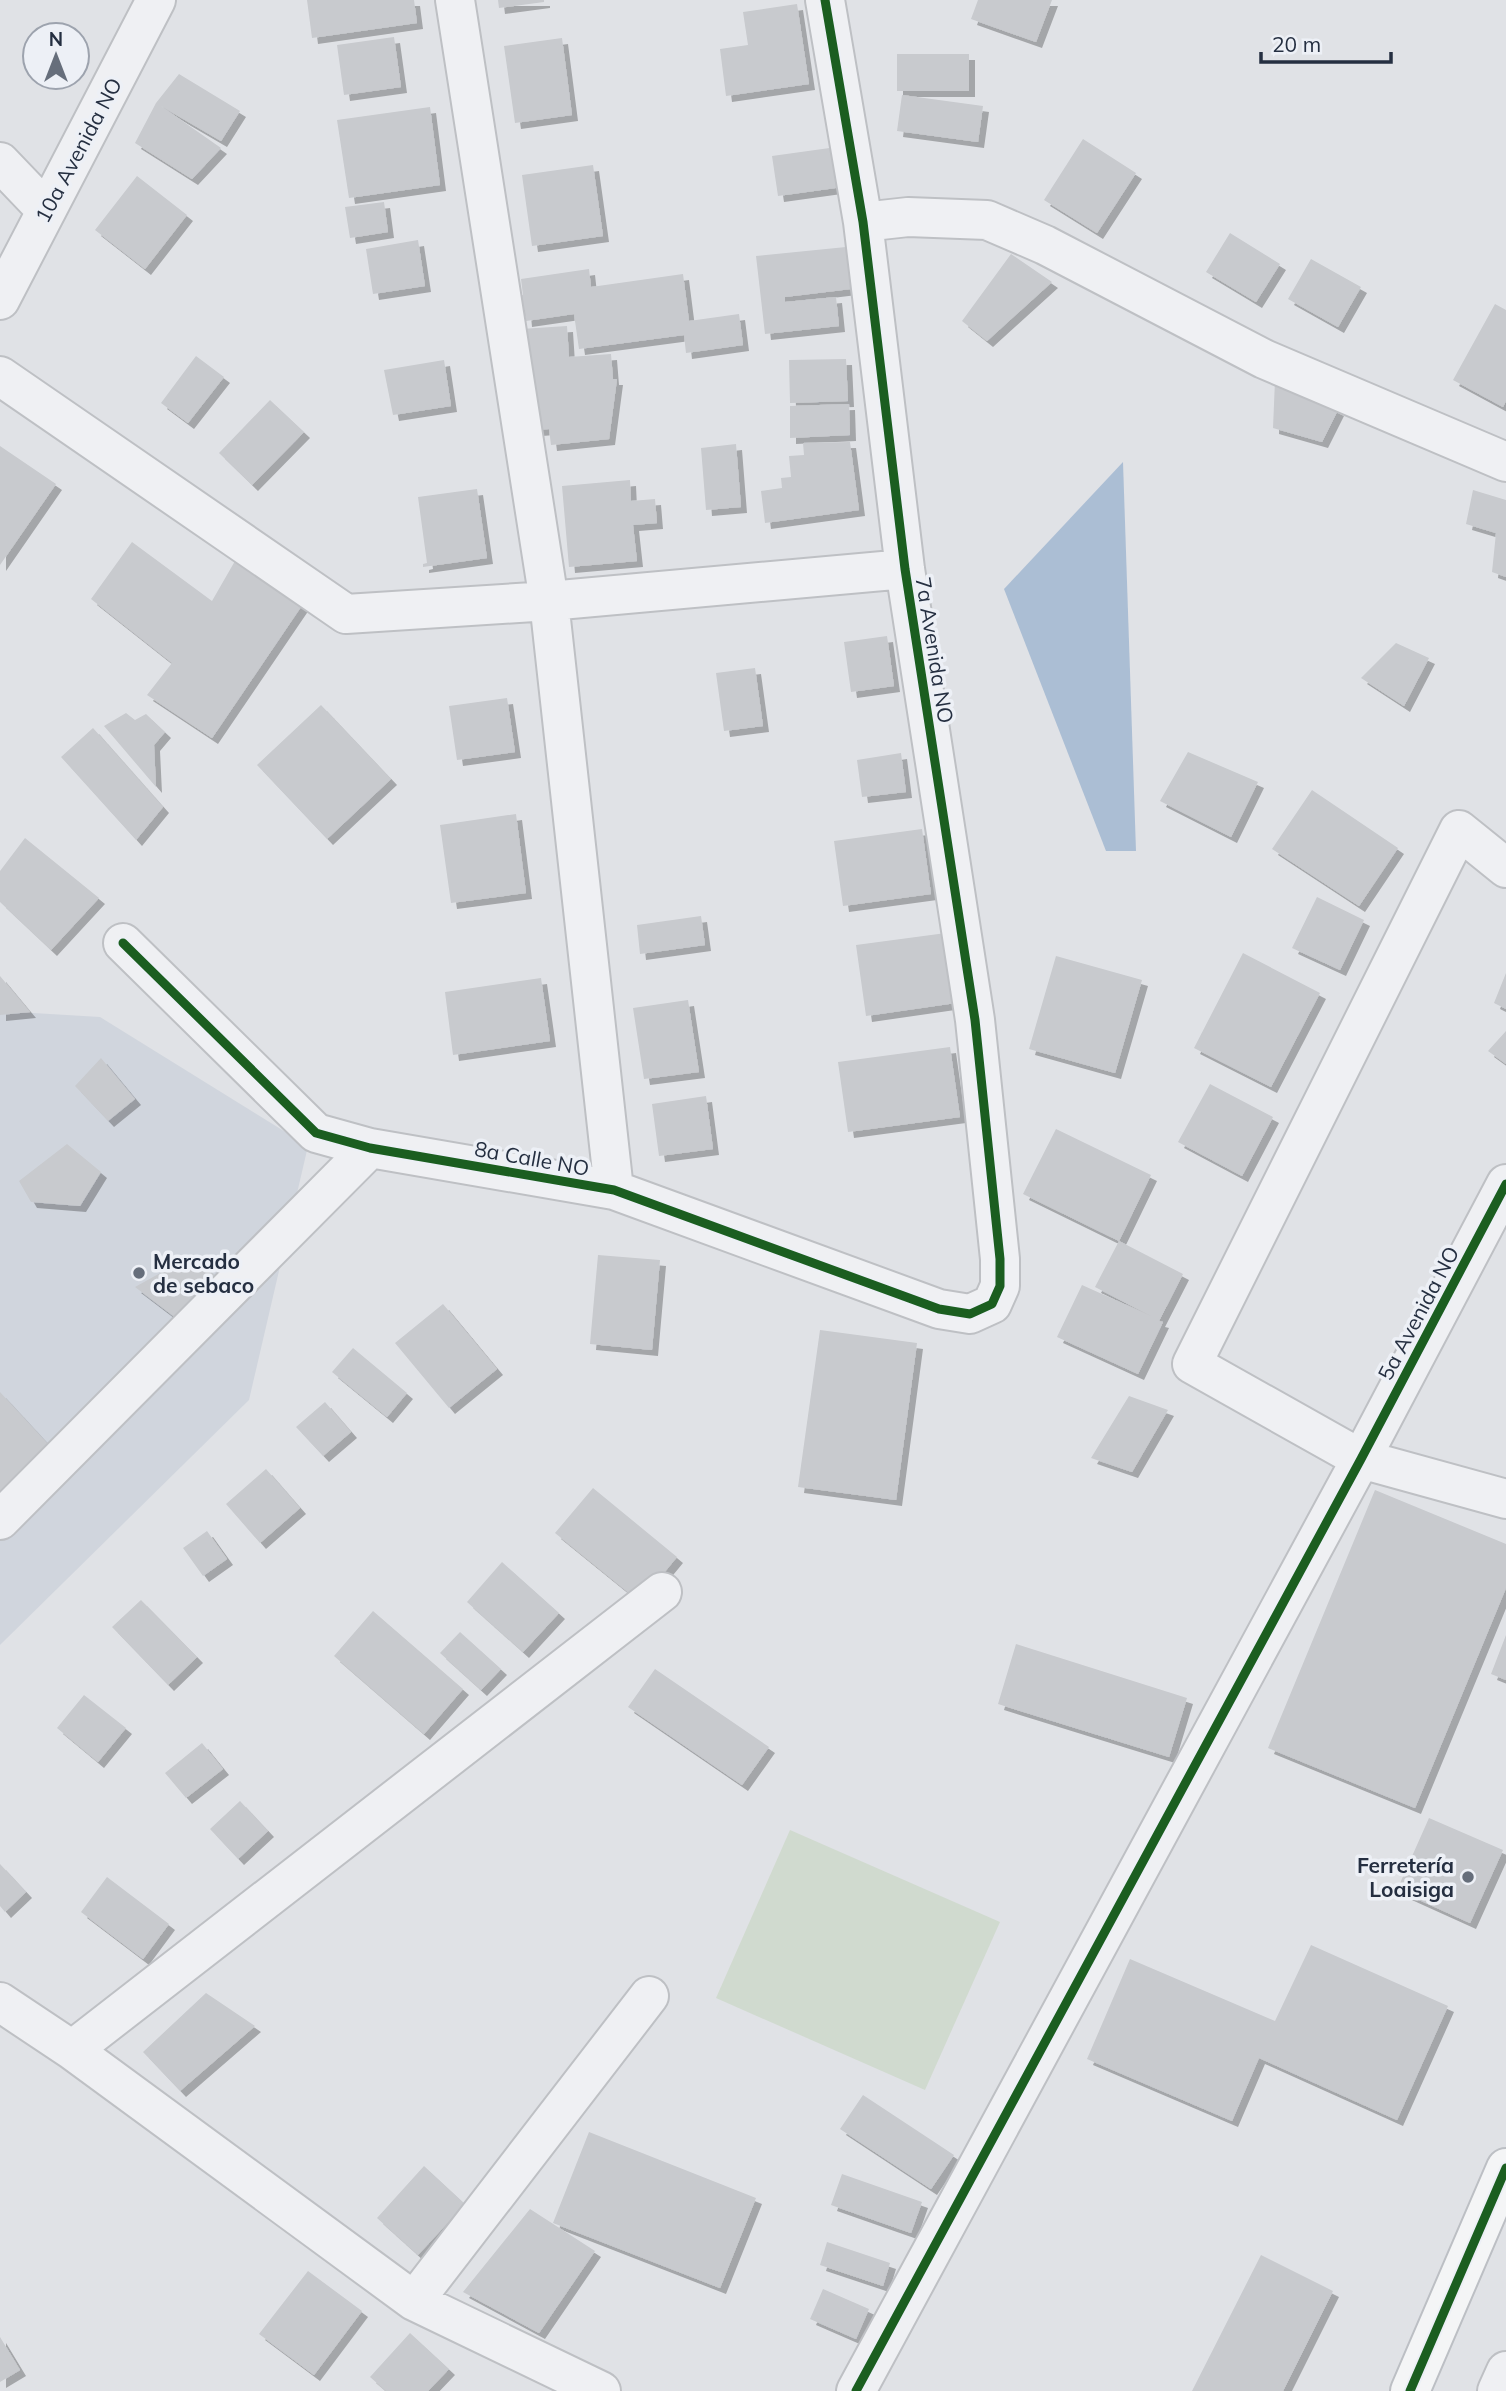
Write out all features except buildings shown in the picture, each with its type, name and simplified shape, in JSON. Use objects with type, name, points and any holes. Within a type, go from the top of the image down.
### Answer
[{"type":"main road","points":[[1410,2391],[1495,2221],[1506,2168]]},
{"type":"street","name":"10a Avenida NO","points":[[0,299],[156,0]]},
{"type":"street","points":[[455,0],[549,601],[614,1190]]},
{"type":"street","name":"7a Avenida NO","points":[[825,0],[863,222],[905,569],[975,1020],[1000,1259],[1000,1286],[992,1304]]},
{"type":"street","points":[[0,162],[46,210]]},
{"type":"street","points":[[863,222],[908,217],[988,220],[1045,244],[1264,359],[1506,462]]},
{"type":"street","points":[[0,376],[346,614],[549,601],[905,569]]},
{"type":"street","points":[[1506,868],[1459,830],[1192,1364],[1361,1459],[1506,1499]]},
{"type":"street","name":"8a Calle NO","points":[[123,943],[316,1133],[370,1148],[614,1190],[939,1309],[970,1314],[992,1304]]},
{"type":"street","points":[[0,1520],[370,1148]]},
{"type":"street","name":"5a Avenida NO","points":[[856,2391],[1361,1459],[1506,1184]]},
{"type":"street","points":[[72,2050],[662,1592]]},
{"type":"street","points":[[414,2301],[649,1996]]},
{"type":"street","points":[[0,2002],[72,2050],[414,2301],[601,2391]]},
{"type":"street","points":[[1497,2391],[1506,2371]]},
{"type":"shaded area","name":"Mercado de sebaco","points":[[0,1011],[100,1017],[308,1146],[249,1400],[0,1645]]},
{"type":"shaded area","points":[[790,1830],[1000,1922],[925,2090],[716,1998]]},
{"type":"water","points":[[1123,462],[1136,851],[1106,851],[1004,589]]},
{"type":"cycle path","points":[[123,943],[316,1133],[370,1148],[614,1190],[939,1309],[970,1314],[992,1304],[1000,1286],[1000,1259],[975,1020],[905,569],[863,222],[825,0]]},
{"type":"cycle path","points":[[856,2391],[1361,1459],[1506,1184]]},
{"type":"cycle path","points":[[1410,2391],[1506,2168]]},
{"type":"place","name":"Mercado de sebaco","points":[[139,1273]]},
{"type":"place","name":"Ferretería Loaisiga","points":[[1468,1877]]}]
